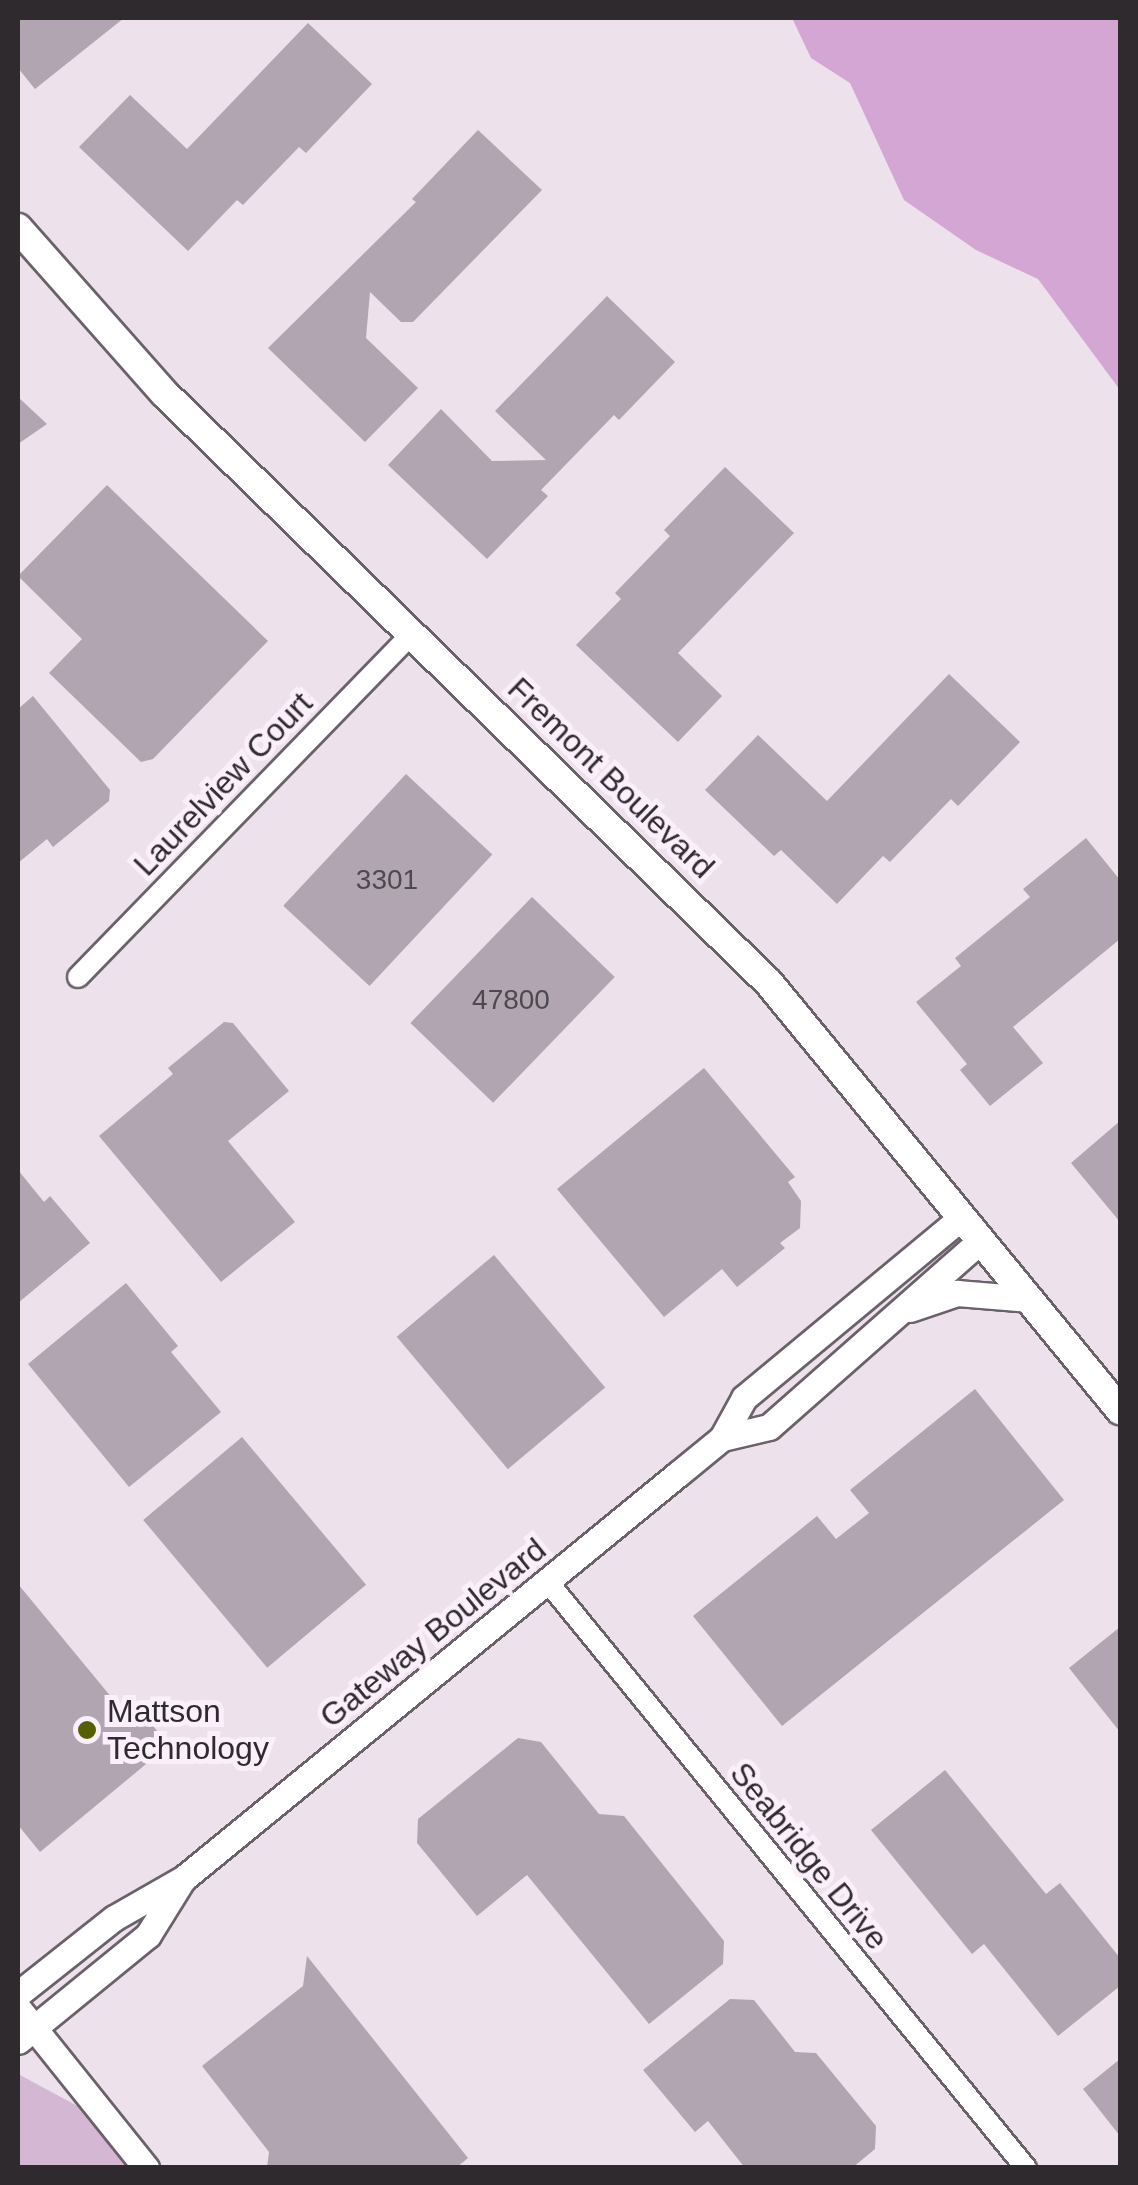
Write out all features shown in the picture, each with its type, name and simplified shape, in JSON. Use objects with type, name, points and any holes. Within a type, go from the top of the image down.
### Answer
[{"type":"main road","name":"Fremont Boulevard","points":[[18,228],[142,370],[768,982],[1120,1410]]},
{"type":"street","name":"Laurelview Court","points":[[78,977],[412,633]]},
{"type":"street","name":"Gateway Boulevard","points":[[18,1994],[114,1918],[184,1878],[722,1438],[744,1398],[962,1217]]},
{"type":"street","name":"Gateway Boulevard","points":[[722,1438],[769,1428],[981,1240]]},
{"type":"street","points":[[896,1314],[957,1293],[1030,1299]]},
{"type":"street","name":"Seabridge Drive","points":[[547,1582],[1026,2168]]},
{"type":"street","name":"Gateway Boulevard","points":[[23,2026],[148,1935],[184,1878]]},
{"type":"street","points":[[23,2026],[146,2168]]},
{"type":"shaded area","points":[[792,18],[1120,18],[1120,390],[1038,279],[976,250],[904,200],[850,83],[811,58]]},
{"type":"shaded area","points":[[18,2074],[111,2124],[146,2167],[18,2167]]},
{"type":"building","points":[[18,18],[124,18],[35,89],[18,68]]},
{"type":"building","points":[[308,23],[372,84],[306,153],[299,147],[243,205],[237,200],[188,251],[79,147],[130,95],[187,149]]},
{"type":"building","points":[[478,130],[542,190],[413,322],[401,322],[370,292],[366,338],[418,388],[365,442],[268,348],[416,202],[412,199]]},
{"type":"building","points":[[607,296],[675,362],[619,420],[614,415],[541,490],[548,496],[487,559],[388,465],[441,409],[492,461],[546,460],[495,411]]},
{"type":"building","points":[[18,397],[47,424],[18,444]]},
{"type":"building","points":[[725,467],[794,533],[678,653],[722,696],[678,742],[576,645],[621,599],[615,593],[670,536],[664,530]]},
{"type":"building","points":[[107,485],[268,641],[153,759],[141,762],[49,673],[82,639],[18,576]]},
{"type":"building","points":[[949,674],[1020,742],[958,806],[951,799],[890,862],[883,856],[837,904],[781,850],[774,856],[705,790],[758,735],[827,801]]},
{"type":"building","points":[[33,696],[110,790],[109,801],[53,847],[47,839],[18,863],[18,709]]},
{"type":"building","points":[[406,774],[492,854],[370,986],[283,906]]},
{"type":"building","points":[[1086,838],[1120,880],[1120,939],[1013,1027],[1043,1063],[990,1106],[960,1070],[967,1064],[916,1002],[961,966],[955,958],[1030,897],[1023,889]]},
{"type":"building","points":[[532,897],[615,977],[493,1103],[410,1023]]},
{"type":"building","points":[[224,1022],[233,1023],[289,1091],[228,1141],[295,1222],[221,1282],[99,1136],[173,1074],[168,1068]]},
{"type":"building","points":[[704,1068],[795,1177],[788,1182],[801,1201],[800,1228],[780,1243],[785,1248],[737,1287],[722,1269],[664,1317],[557,1189]]},
{"type":"building","points":[[1120,1121],[1120,1222],[1071,1163]]},
{"type":"building","points":[[18,1170],[44,1202],[50,1196],[90,1243],[18,1303]]},
{"type":"building","points":[[494,1255],[605,1388],[508,1469],[397,1337]]},
{"type":"building","points":[[126,1283],[178,1346],[171,1352],[221,1412],[129,1487],[28,1364]]},
{"type":"building","points":[[975,1389],[1064,1500],[782,1726],[693,1616],[817,1516],[836,1539],[869,1513],[850,1490]]},
{"type":"building","points":[[242,1437],[366,1585],[267,1668],[143,1520]]},
{"type":"building","name":"Mattson Technology","points":[[18,1584],[126,1715],[137,1707],[169,1745],[40,1852],[18,1825]]},
{"type":"building","points":[[1120,1627],[1120,1732],[1069,1668]]},
{"type":"building","points":[[518,1738],[541,1742],[599,1814],[624,1816],[724,1941],[723,1964],[649,2024],[527,1875],[477,1916],[417,1843],[418,1819]]},
{"type":"building","points":[[945,1770],[1046,1894],[1060,1883],[1120,1958],[1120,1986],[1058,2036],[984,1944],[972,1954],[871,1830]]},
{"type":"building","points":[[307,1956],[468,2158],[456,2168],[267,2168],[269,2152],[202,2066],[303,1986]]},
{"type":"building","points":[[730,1999],[754,2000],[795,2052],[816,2053],[876,2126],[875,2149],[852,2168],[745,2168],[708,2121],[695,2132],[643,2070]]},
{"type":"building","points":[[1120,2059],[1120,2136],[1083,2089]]},
{"type":"place","name":"Mattson Technology","points":[[87,1730]]}]
